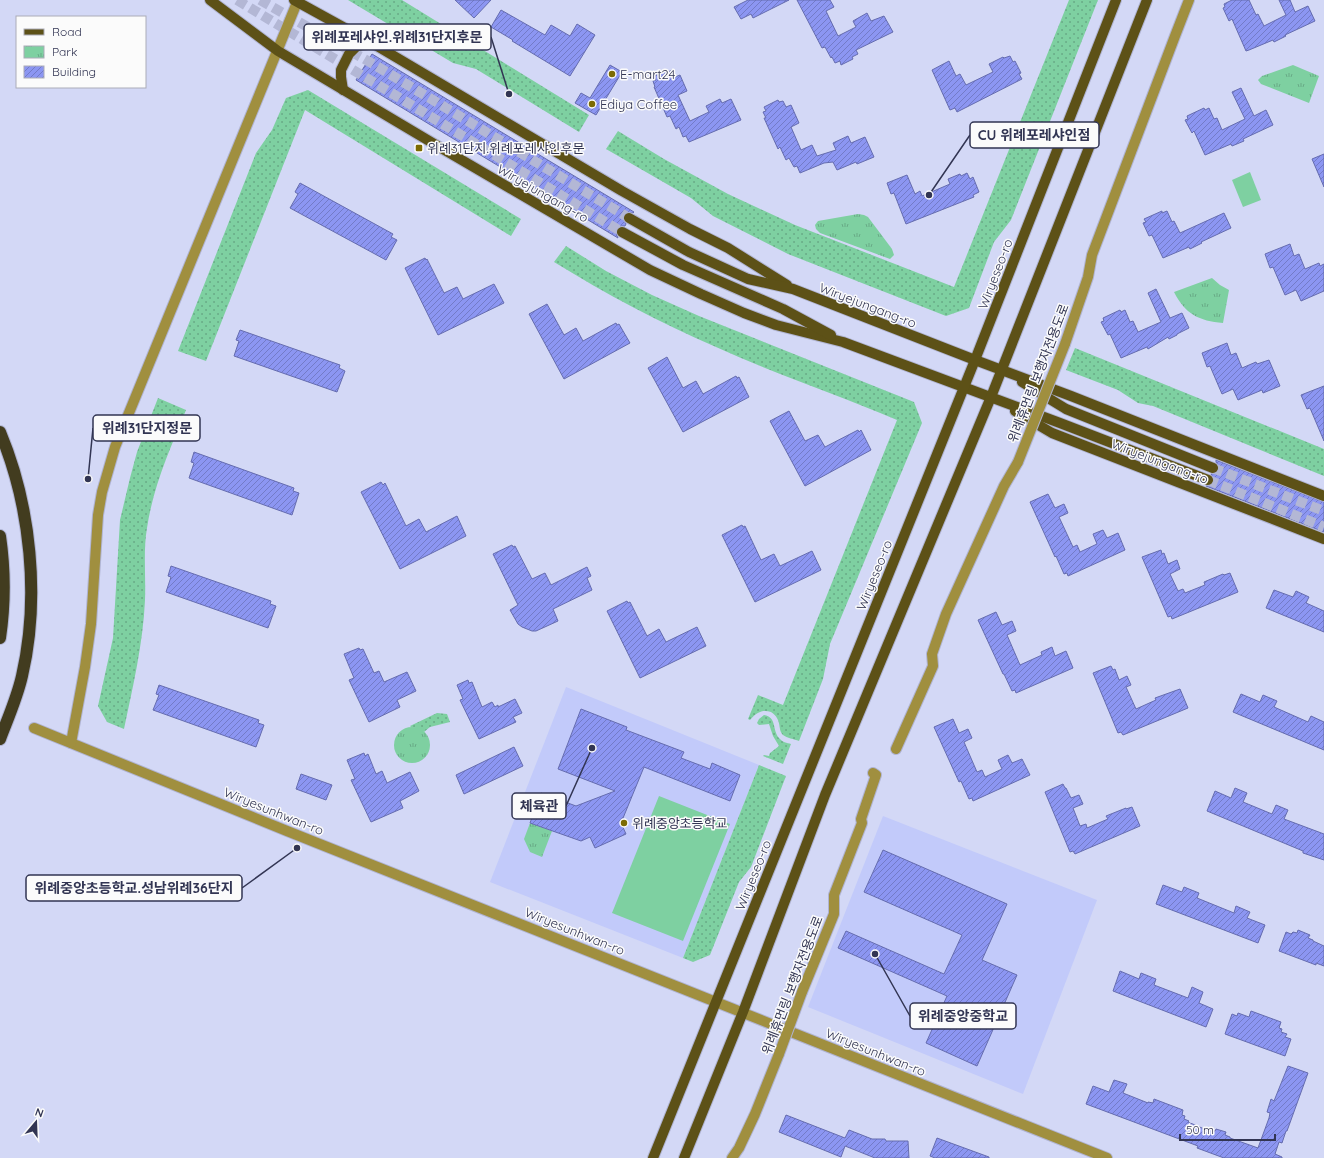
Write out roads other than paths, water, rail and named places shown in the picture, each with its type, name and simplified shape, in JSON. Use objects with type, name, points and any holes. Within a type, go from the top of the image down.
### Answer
[{"type":"highway","points":[[0,432],[11,461],[21,499],[31,582],[29,631],[22,676],[0,739]]},
{"type":"highway","points":[[0,536],[4,565],[3,622],[0,638]]},
{"type":"main road","name":"Wiryejungang-ro","points":[[210,0],[278,51],[650,270],[744,313],[776,325],[843,342],[1208,480]]},
{"type":"main road","name":"Wiryeseo-ro","points":[[653,1158],[975,360],[1116,0]]},
{"type":"main road","points":[[684,1158],[743,1012],[825,796],[991,397],[1147,0]]},
{"type":"main road","name":"Wiryejungang-ro","points":[[296,1],[372,43],[622,192],[728,248],[793,290]]},
{"type":"main road","points":[[343,90],[341,70],[349,54],[357,46],[365,43],[372,43]]},
{"type":"main road","name":"Wiryejungang-ro","points":[[630,218],[690,252],[748,279],[793,290],[1002,369],[1324,496]]},
{"type":"main road","name":"Wiryejungang-ro","points":[[622,232],[683,265],[783,308],[843,342]]},
{"type":"main road","name":"Wiryejungang-ro","points":[[1002,369],[1066,409],[1213,468]]},
{"type":"main road","name":"Wiryejungang-ro","points":[[991,397],[1052,433],[1324,539]]},
{"type":"street","name":"위례휴먼링 보행자전용도로","points":[[896,749],[933,666],[932,654],[946,614],[1004,486],[1018,462],[1065,344],[1088,277],[1092,255],[1190,0]]},
{"type":"street","points":[[71,743],[92,624],[98,516],[108,469],[126,419],[278,51],[296,1]]},
{"type":"street","name":"Wiryesunhwan-ro","points":[[34,728],[294,834],[1107,1158]]},
{"type":"street","name":"위례휴먼링 보행자전용도로","points":[[732,1158],[739,1148],[755,1114],[834,914],[834,895],[862,823],[861,819],[876,775],[873,773]]},
{"type":"tunnel","points":[[237,0],[622,232]]},
{"type":"tunnel","points":[[260,0],[368,61],[629,218]]},
{"type":"tunnel","points":[[1213,468],[1324,511]]},
{"type":"tunnel","points":[[1208,480],[1324,527]]},
{"type":"place","name":"E-mart24","points":[[612,74]]},
{"type":"place","name":"위례포레샤인.위례31단지후문","points":[[509,94]]},
{"type":"place","name":"Ediya Coffee","points":[[592,104]]},
{"type":"place","name":"위례31단지.위례포레샤인후문","points":[[419,148]]},
{"type":"place","name":"CU 위례포레샤인점","points":[[929,195]]},
{"type":"place","name":"위례31단지정문","points":[[88,479]]},
{"type":"place","name":"체육관","points":[[592,748]]},
{"type":"place","name":"위례중앙초등학교","points":[[624,823]]},
{"type":"place","name":"위례중앙초등학교.성남위례36단지","points":[[297,848]]},
{"type":"place","name":"위례중앙중학교","points":[[875,954]]}]
